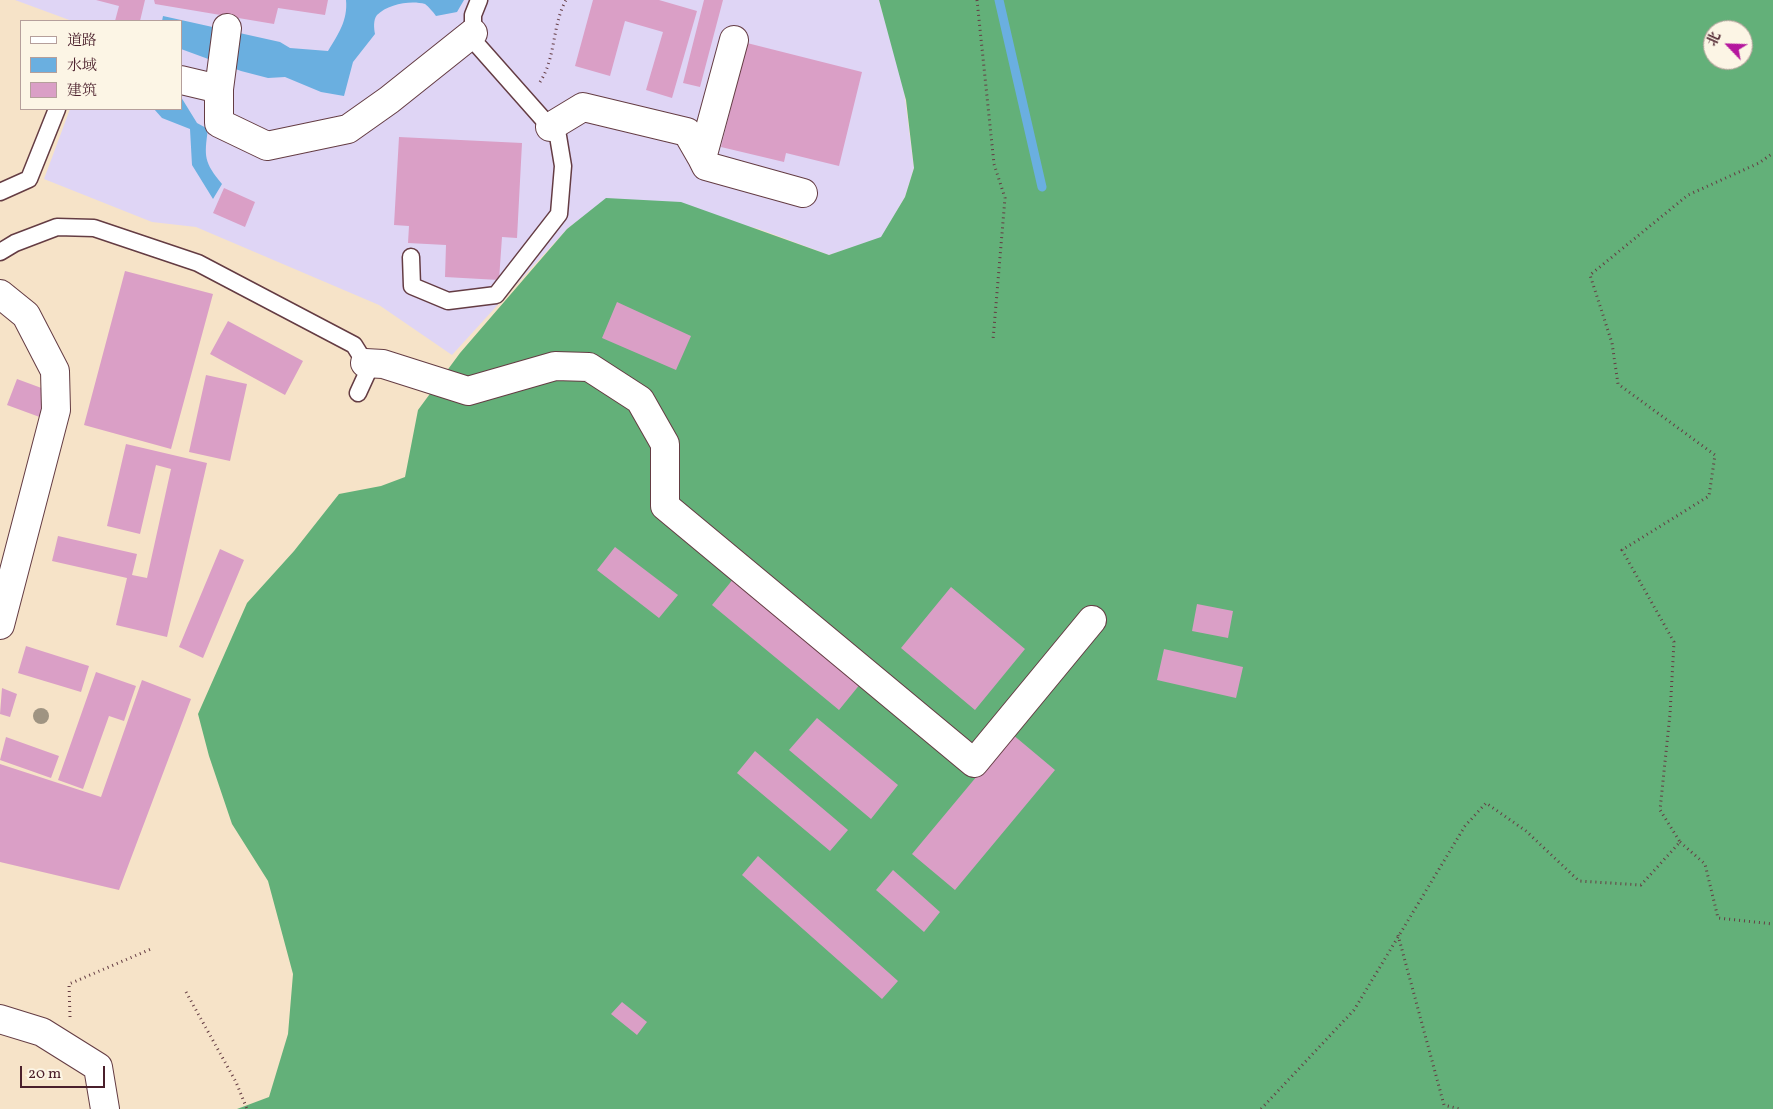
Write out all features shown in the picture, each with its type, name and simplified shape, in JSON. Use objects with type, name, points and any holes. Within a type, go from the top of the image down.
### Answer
[{"type":"street","points":[[227,28],[219,89],[219,123],[267,146],[348,129],[389,100],[474,33]]},
{"type":"street","points":[[702,158],[734,40]]},
{"type":"street","points":[[182,80],[219,89]]},
{"type":"street","points":[[550,127],[584,107],[686,132],[706,166],[803,193]]},
{"type":"street","points":[[0,294],[26,315],[55,370],[56,400],[56,410],[0,625]]},
{"type":"street","points":[[365,363],[384,364],[468,391],[555,366],[589,367],[633,395],[640,400],[665,444],[665,506],[974,763],[1092,620]]},
{"type":"street","points":[[0,1019],[42,1032],[98,1066],[105,1109]]},
{"type":"lane","points":[[411,257],[412,286],[448,301],[496,295],[559,214],[563,166],[558,136],[473,40],[473,15],[479,0]]},
{"type":"lane","points":[[0,192],[29,179],[57,110]]},
{"type":"lane","points":[[0,252],[15,243],[57,227],[94,228],[198,263],[354,345],[369,369],[358,393]]},
{"type":"path","points":[[528,101],[546,74],[557,18],[566,0]]},
{"type":"path","points":[[977,0],[994,164],[1005,198],[993,340]]},
{"type":"path","points":[[1773,153],[1759,162],[1688,195],[1590,275],[1612,343],[1618,384],[1716,455],[1709,496],[1622,550],[1674,642],[1670,714],[1660,810],[1680,842],[1705,864],[1718,918],[1773,924]]},
{"type":"path","points":[[1261,1109],[1354,1010],[1465,826],[1486,803],[1526,831],[1579,881],[1641,885],[1680,842]]},
{"type":"path","points":[[1398,935],[1444,1105],[1460,1109]]},
{"type":"path","points":[[72,1050],[69,984],[151,949]]},
{"type":"path","points":[[186,992],[236,1082],[247,1109]]},
{"type":"shaded area","points":[[15,0],[879,0],[903,83],[914,168],[905,197],[881,238],[829,255],[759,229],[606,199],[567,229],[452,355],[379,305],[196,227],[152,222],[44,179],[70,110],[182,110],[182,20],[69,20]]},
{"type":"green space","points":[[879,0],[1773,0],[1773,1109],[237,1109],[269,1097],[288,1034],[293,974],[268,881],[232,824],[209,756],[198,714],[247,603],[294,551],[339,494],[381,486],[405,477],[418,410],[460,353],[567,229],[606,198],[681,202],[829,255],[881,237],[905,197],[914,168],[906,100]]},
{"type":"water","points":[[346,0],[464,0],[457,12],[436,16],[425,4],[419,3],[393,6],[377,15],[374,27],[375,34],[353,62],[344,96],[321,92],[285,77],[268,78],[241,71],[182,49],[182,20],[280,42],[290,48],[328,51],[344,21]]},
{"type":"water","points":[[163,16],[181,20],[162,20]]},
{"type":"water","points":[[182,99],[197,123],[208,129],[207,159],[222,184],[213,199],[192,165],[190,129],[162,118],[155,110],[182,110]]},
{"type":"building","points":[[96,0],[145,0],[140,20],[115,20],[119,6]]},
{"type":"building","points":[[154,0],[328,0],[325,15],[278,8],[274,24],[155,4]]},
{"type":"building","points":[[593,0],[659,0],[697,11],[672,98],[646,90],[663,32],[625,21],[610,76],[575,66]]},
{"type":"building","points":[[704,0],[723,0],[700,87],[683,83]]},
{"type":"building","points":[[747,43],[862,72],[839,166],[786,153],[784,162],[721,147]]},
{"type":"building","points":[[399,137],[522,143],[517,238],[502,237],[499,280],[445,277],[446,245],[408,243],[409,226],[394,225]]},
{"type":"building","points":[[224,188],[255,202],[245,227],[213,213]]},
{"type":"building","points":[[125,271],[213,294],[171,449],[84,425]]},
{"type":"building","points":[[617,302],[691,336],[676,370],[602,338]]},
{"type":"building","points":[[228,321],[303,361],[285,395],[210,354]]},
{"type":"building","points":[[206,375],[247,384],[230,461],[189,452]]},
{"type":"building","points":[[17,379],[55,393],[45,419],[7,405]]},
{"type":"building","points":[[126,444],[207,463],[167,637],[116,625],[127,578],[52,561],[58,536],[137,554],[132,575],[147,578],[171,469],[156,465],[140,534],[107,526]]},
{"type":"building","points":[[615,547],[678,595],[659,618],[597,570]]},
{"type":"building","points":[[220,549],[244,560],[203,658],[179,647]]},
{"type":"building","points":[[734,578],[861,683],[839,710],[712,605]]},
{"type":"building","points":[[951,587],[1025,649],[975,710],[901,648]]},
{"type":"building","points":[[1197,604],[1233,611],[1228,638],[1192,631]]},
{"type":"building","points":[[26,646],[89,666],[81,692],[18,673]]},
{"type":"building","points":[[1164,649],[1243,667],[1236,698],[1157,680]]},
{"type":"building","points":[[96,672],[136,686],[124,721],[109,716],[83,789],[58,780]]},
{"type":"building","points":[[142,680],[191,699],[119,890],[0,862],[0,764],[101,797]]},
{"type":"building","points":[[2,688],[17,694],[10,717],[0,714]]},
{"type":"building","points":[[817,718],[898,785],[871,819],[789,750]]},
{"type":"building","points":[[1012,734],[1055,770],[955,890],[912,854]]},
{"type":"building","points":[[6,737],[59,756],[51,778],[0,760]]},
{"type":"building","points":[[755,751],[848,830],[830,851],[737,773]]},
{"type":"building","points":[[758,856],[898,981],[882,999],[742,875]]},
{"type":"building","points":[[893,870],[940,912],[924,932],[876,890]]},
{"type":"building","points":[[622,1002],[647,1022],[637,1035],[611,1014]]},
{"type":"waterway","points":[[999,0],[1042,187]]}]
